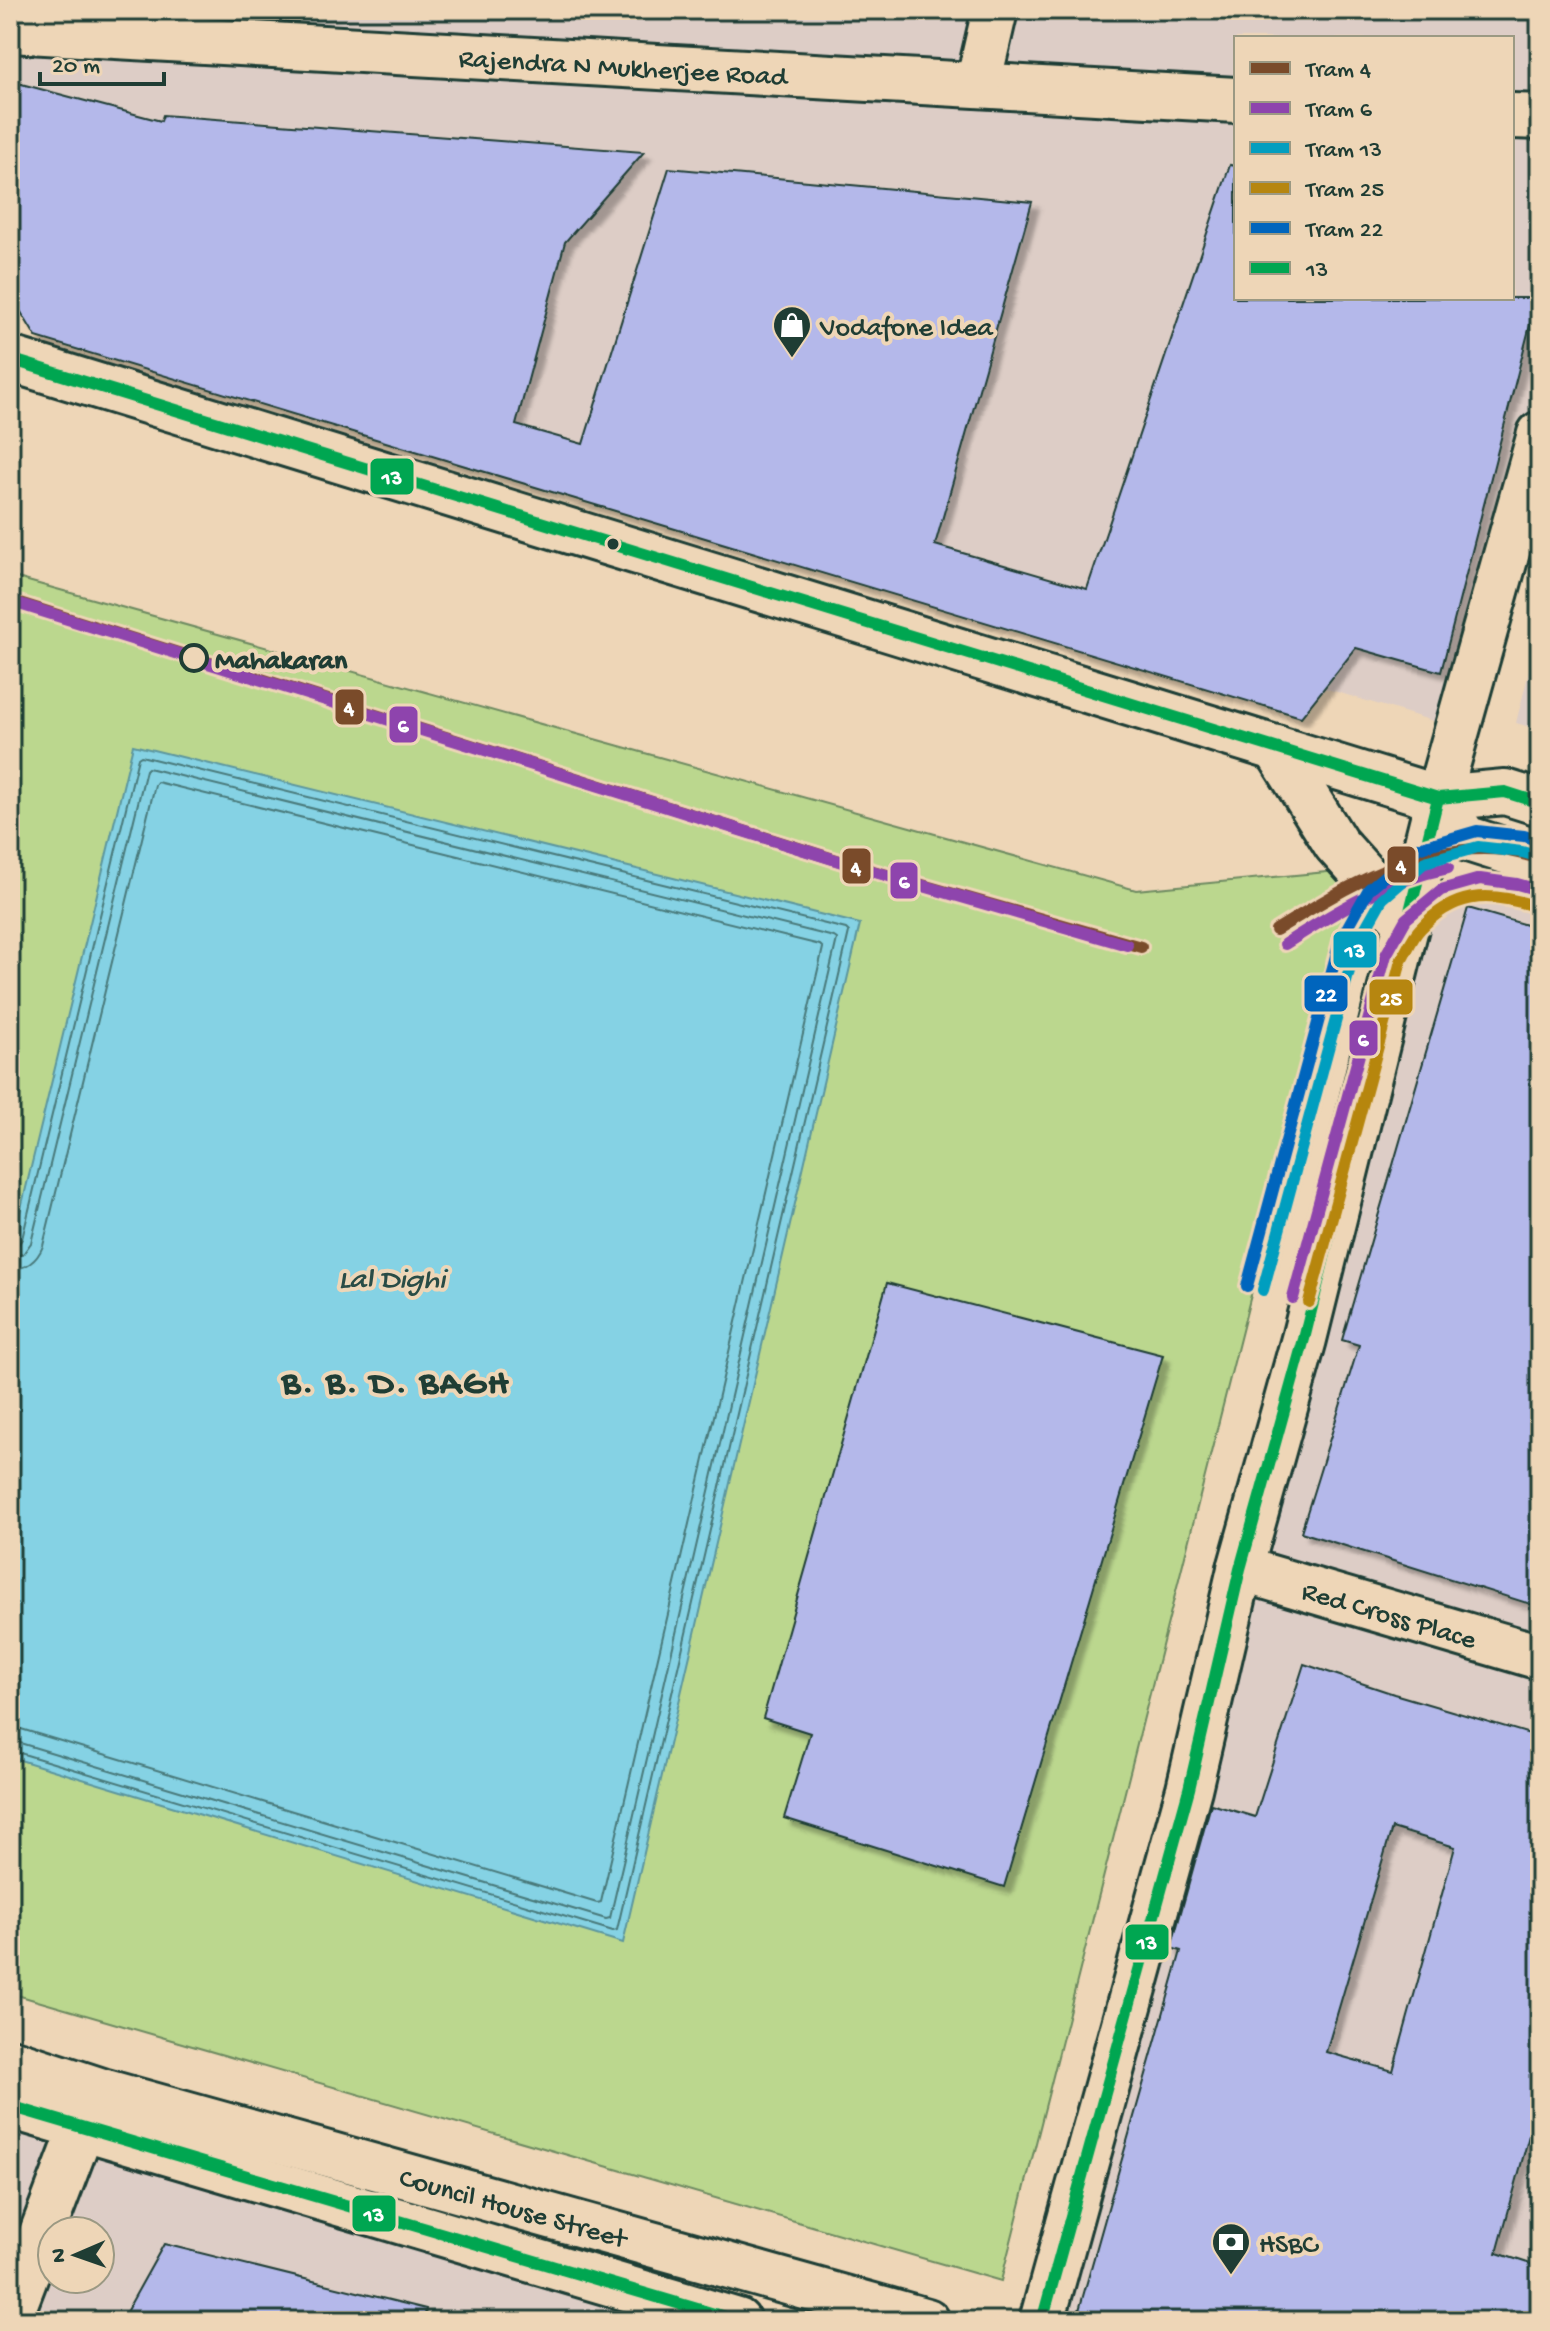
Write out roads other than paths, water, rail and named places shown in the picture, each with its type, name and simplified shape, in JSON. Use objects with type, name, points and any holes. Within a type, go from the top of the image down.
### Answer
[{"type":"main road","points":[[978,84],[995,10]]},
{"type":"main road","name":"Rajendra N Mukherjee Road","points":[[10,30],[1234,100]]},
{"type":"main road","points":[[1514,116],[1540,117]]},
{"type":"main road","points":[[10,359],[1438,798],[1505,792],[1540,803]]},
{"type":"main road","points":[[1042,2321],[1189,1789],[1240,1569],[1304,1339],[1438,798],[1540,434]]},
{"type":"main road","points":[[1276,748],[1336,844],[1407,923]]},
{"type":"main road","points":[[1438,798],[1465,838],[1540,862]]},
{"type":"main road","name":"Red Cross Place","points":[[1240,1569],[1540,1657]]},
{"type":"main road","points":[[10,2061],[92,2109],[738,2321]]},
{"type":"main road","points":[[10,2106],[92,2109]]},
{"type":"main road","points":[[10,2317],[92,2109]]},
{"type":"main road","name":"Council House Street","points":[[92,2109],[927,2321]]},
{"type":"water","name":"Lal Dighi","points":[[133,745],[860,924],[623,1943],[10,1757],[10,1254]]},
{"type":"tram line","name":"4","points":[[10,600],[859,867],[1141,947]]},
{"type":"tram line","name":"6","points":[[10,601],[858,867],[1127,945]]},
{"type":"tram line","name":"22","points":[[1247,1286],[1340,941],[1369,889],[1418,848],[1477,831],[1524,836],[1540,841]]},
{"type":"tram line","name":"13","points":[[1263,1290],[1356,945],[1382,899],[1425,862],[1478,847],[1540,857]]},
{"type":"tram line","name":"4","points":[[1276,930],[1356,884],[1413,860],[1473,849],[1504,850],[1540,858]]},
{"type":"tram line","name":"6","points":[[1285,944],[1383,889],[1448,868]]},
{"type":"tram line","name":"6","points":[[1293,1298],[1386,955],[1406,919],[1441,890],[1480,879],[1535,889]]},
{"type":"tram line","name":"25","points":[[1309,1302],[1401,961],[1412,940],[1432,917],[1471,898],[1500,898],[1531,905]]},
{"type":"place","name":"Vodafone Idea","points":[[792,359]]},
{"type":"place","name":"Mahakaran","points":[[194,658]]},
{"type":"place","name":"HSBC","points":[[1231,2276]]},
{"type":"district","name":"B. B. D. BAGH","points":[[396,1379]]}]
